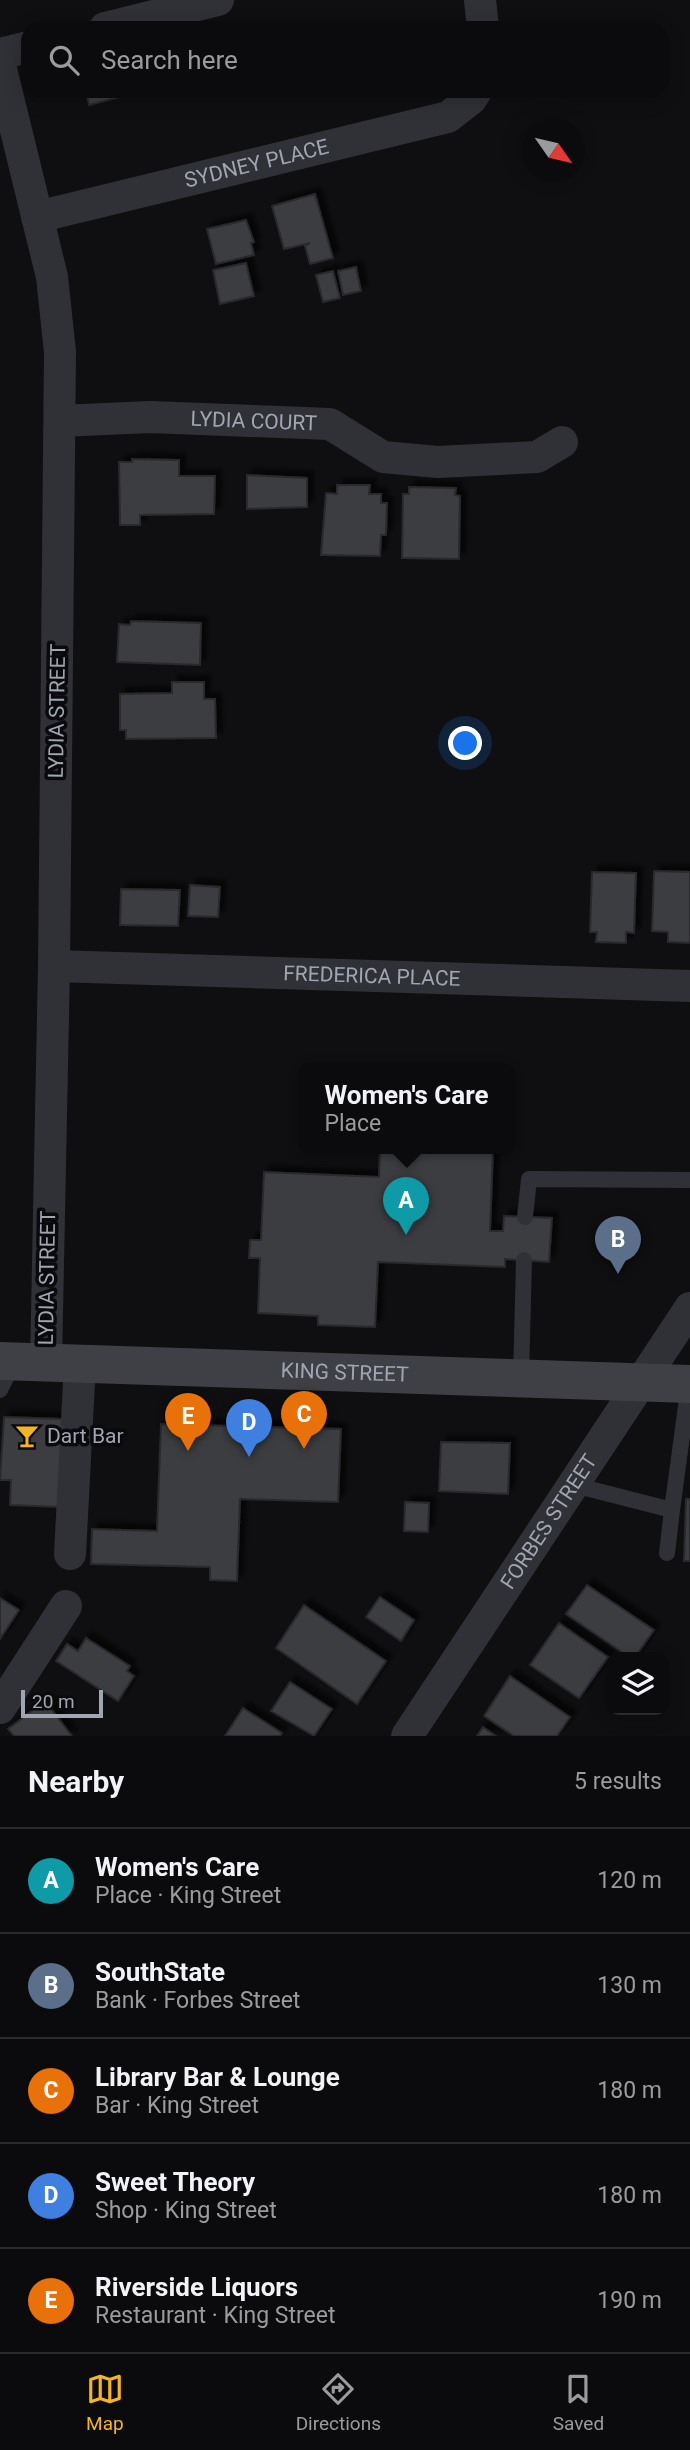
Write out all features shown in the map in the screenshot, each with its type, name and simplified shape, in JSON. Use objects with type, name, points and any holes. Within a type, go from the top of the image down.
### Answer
[{"type":"main road","name":"KING STREET","points":[[28,1368],[690,1384]]},
{"type":"street","points":[[133,21],[218,0]]},
{"type":"street","points":[[480,0],[482,21]]},
{"type":"street","points":[[0,54],[21,49]]},
{"type":"street","name":"LYDIA STREET","points":[[0,65],[53,289],[60,352],[54,966],[28,1368],[70,1554]]},
{"type":"street","name":"SYDNEY PLACE","points":[[37,217],[448,117],[470,98]]},
{"type":"street","name":"LYDIA COURT","points":[[60,421],[150,417],[330,424],[383,457],[438,462],[537,457],[562,442]]},
{"type":"street","name":"FREDERICA PLACE","points":[[54,966],[690,986]]},
{"type":"street","name":"FORBES STREET","points":[[407,1736],[690,1308]]},
{"type":"street","points":[[0,1708],[66,1606]]},
{"type":"lane","points":[[525,1217],[528,1179],[690,1180]]},
{"type":"lane","points":[[521,1378],[524,1260]]},
{"type":"lane","points":[[667,1553],[690,1384]]},
{"type":"lane","points":[[574,1485],[672,1510]]},
{"type":"building","points":[[88,98],[116,98],[89,105]]},
{"type":"building","points":[[315,194],[333,258],[310,264],[305,246],[310,243],[284,249],[272,206]]},
{"type":"building","points":[[246,220],[254,242],[251,243],[254,255],[216,264],[207,229]]},
{"type":"building","points":[[246,263],[254,296],[220,304],[213,270]]},
{"type":"building","points":[[356,267],[361,291],[343,295],[338,271]]},
{"type":"building","points":[[333,271],[340,298],[323,302],[316,275]]},
{"type":"building","points":[[132,459],[179,460],[179,476],[215,476],[214,514],[140,515],[140,525],[120,525],[119,462],[132,462]]},
{"type":"building","points":[[247,475],[307,478],[307,507],[247,509]]},
{"type":"building","points":[[337,485],[370,485],[369,494],[381,494],[381,503],[387,503],[386,535],[381,535],[380,556],[321,555],[326,493],[337,494]]},
{"type":"building","points":[[409,487],[456,488],[455,495],[460,496],[459,559],[402,558],[403,494],[409,494]]},
{"type":"building","points":[[131,621],[201,623],[200,665],[117,662],[119,624],[130,625]]},
{"type":"building","points":[[172,682],[204,682],[204,699],[215,699],[216,738],[126,739],[126,730],[120,730],[120,694],[172,693]]},
{"type":"building","points":[[654,871],[690,872],[690,943],[668,942],[668,932],[652,931]]},
{"type":"building","points":[[592,872],[636,873],[634,933],[626,932],[626,943],[596,942],[597,932],[590,932]]},
{"type":"building","points":[[190,885],[220,887],[218,917],[188,916]]},
{"type":"building","points":[[121,889],[180,890],[178,926],[120,925]]},
{"type":"building","points":[[380,1154],[493,1154],[490,1231],[503,1231],[504,1216],[552,1218],[549,1262],[505,1259],[505,1267],[378,1262],[375,1327],[318,1325],[318,1316],[258,1313],[260,1258],[249,1258],[250,1240],[261,1240],[264,1172],[379,1177]]},
{"type":"building","points":[[4,1417],[62,1419],[59,1507],[10,1505],[11,1480],[0,1480]]},
{"type":"building","points":[[161,1424],[341,1429],[338,1502],[240,1499],[237,1581],[210,1580],[210,1567],[91,1564],[92,1529],[157,1531]]},
{"type":"building","points":[[441,1442],[510,1443],[508,1494],[439,1491]]},
{"type":"building","points":[[686,1499],[690,1499],[690,1561],[684,1561]]},
{"type":"building","points":[[405,1502],[429,1503],[428,1532],[404,1531]]},
{"type":"building","points":[[587,1585],[654,1630],[639,1652],[622,1652],[566,1614]]},
{"type":"building","points":[[380,1597],[414,1620],[401,1641],[366,1617]]},
{"type":"building","points":[[0,1598],[19,1610],[0,1639]]},
{"type":"building","points":[[304,1605],[386,1661],[357,1704],[276,1648]]},
{"type":"building","points":[[559,1623],[606,1656],[606,1660],[579,1698],[530,1665]]},
{"type":"building","points":[[86,1638],[130,1666],[127,1671],[134,1676],[118,1701],[56,1661],[67,1644],[78,1651]]},
{"type":"building","points":[[510,1676],[570,1717],[557,1736],[514,1736],[484,1716]]},
{"type":"building","points":[[290,1682],[332,1709],[314,1736],[271,1711]]},
{"type":"building","points":[[45,1701],[72,1736],[14,1736],[8,1729]]},
{"type":"building","points":[[243,1708],[282,1733],[280,1736],[225,1736]]},
{"type":"building","points":[[483,1727],[496,1736],[477,1736]]},
{"type":"place","name":"Women's Care","points":[[406,1235]]},
{"type":"place","name":"SouthState","points":[[618,1274]]},
{"type":"place","name":"Dart Bar","points":[[27,1436]]},
{"type":"place","name":"Library Bar & Lounge","points":[[304,1449]]},
{"type":"place","name":"Riverside Liquors","points":[[188,1451]]},
{"type":"place","name":"Sweet Theory","points":[[249,1457]]}]
